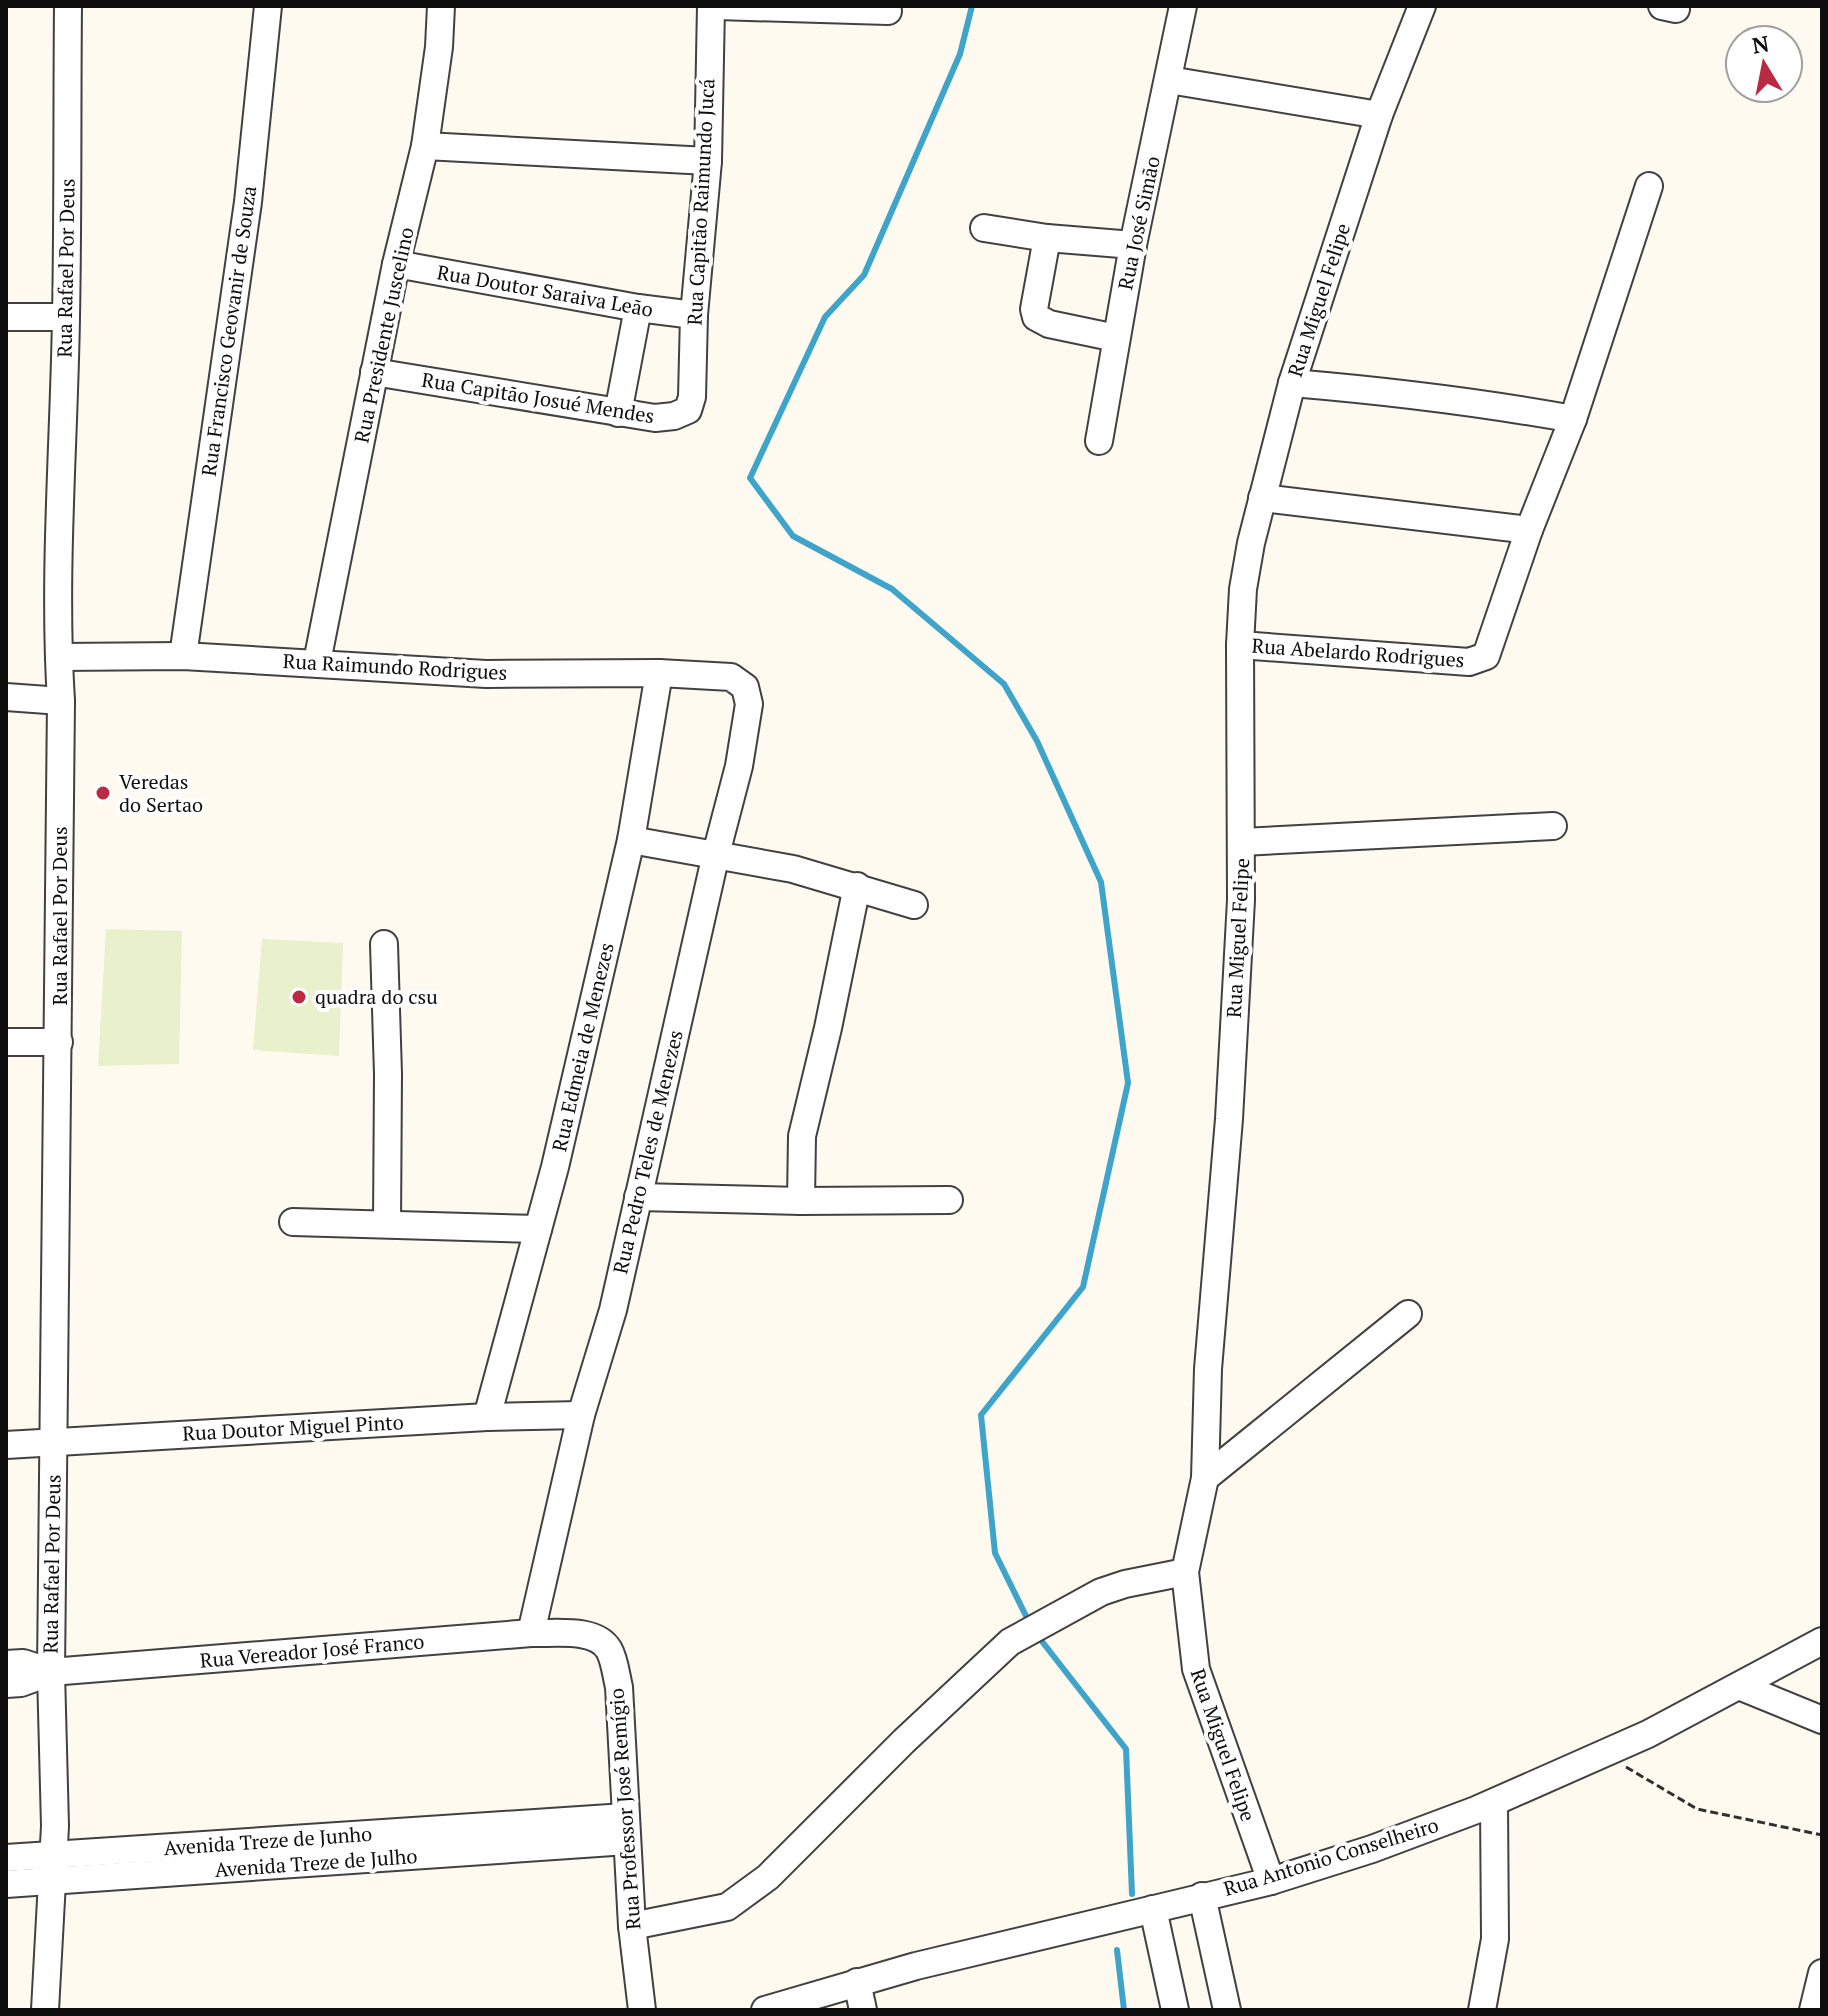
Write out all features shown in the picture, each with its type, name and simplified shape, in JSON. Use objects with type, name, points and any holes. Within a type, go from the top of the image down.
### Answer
[{"type":"street","name":"Rua Rafael Por Deus","points":[[59,2010],[60,1868],[55,1826],[51,1672],[68,6]]},
{"type":"street","name":"Rua Francisco Geovanir de Souza","points":[[183,656],[248,202],[268,6]]},
{"type":"street","name":"Rua Presidente Juscelino","points":[[317,662],[396,264],[425,146],[439,47],[441,6]]},
{"type":"street","name":"Rua Capitão Raimundo Jucá","points":[[692,397],[694,315],[708,161],[711,6]]},
{"type":"street","points":[[717,6],[888,11]]},
{"type":"street","name":"Rua José Simão","points":[[1099,441],[1133,245],[1183,6]]},
{"type":"street","name":"Rua Miguel Felipe","points":[[1271,1881],[1196,1669],[1185,1572],[1205,1478],[1208,1369],[1229,1119],[1242,842],[1240,645],[1243,589],[1262,498],[1292,383],[1379,115],[1422,6]]},
{"type":"street","points":[[1169,80],[1379,115]]},
{"type":"street","points":[[425,146],[708,161]]},
{"type":"street","points":[[1262,498],[1529,530],[1573,419],[1649,186]]},
{"type":"street","points":[[984,228],[1047,238],[1133,245]]},
{"type":"street","points":[[1047,238],[1034,309],[1036,317],[1049,324],[1116,338]]},
{"type":"street","name":"Rua Doutor Saraiva Leão","points":[[396,264],[638,308],[694,315]]},
{"type":"street","points":[[618,413],[638,308]]},
{"type":"street","points":[[6,317],[66,317]]},
{"type":"street","name":"Rua Capitão Josué Mendes","points":[[374,372],[655,418],[674,416],[688,410],[692,397]]},
{"type":"street","points":[[1292,383],[1434,397],[1573,419]]},
{"type":"street","name":"Rua Abelardo Rodrigues","points":[[1240,645],[1469,662],[1480,659],[1489,651],[1529,530]]},
{"type":"street","name":"Rua Raimundo Rodrigues","points":[[59,657],[183,656],[486,674],[659,673],[731,677]]},
{"type":"street","name":"Rua Edmeia de Menezes","points":[[487,1417],[555,1167],[631,840],[659,673]]},
{"type":"street","name":"Rua Pedro Teles de Menezes","points":[[531,1633],[581,1415],[613,1310],[716,854],[739,766],[749,704],[745,687],[737,678],[731,677]]},
{"type":"street","points":[[6,697],[61,701]]},
{"type":"street","points":[[1242,842],[1553,826]]},
{"type":"street","points":[[631,840],[793,869],[914,905]]},
{"type":"street","points":[[801,1201],[802,1136],[857,886]]},
{"type":"street","points":[[384,944],[388,1074],[387,1224]]},
{"type":"street","points":[[6,1042],[59,1042]]},
{"type":"street","points":[[638,1197],[801,1201],[949,1200]]},
{"type":"street","points":[[293,1222],[538,1229]]},
{"type":"street","points":[[1205,1478],[1408,1314]]},
{"type":"street","name":"Rua Doutor Miguel Pinto","points":[[6,1445],[487,1417],[581,1415]]},
{"type":"street","points":[[632,1926],[727,1907],[746,1894],[768,1877],[904,1741],[1010,1642],[1101,1592],[1185,1572]]},
{"type":"street","name":"Rua Vereador José Franco","points":[[6,1684],[21,1683],[51,1672],[531,1633],[573,1634]]},
{"type":"street","name":"Rua Professor José Remígio","points":[[573,1634],[592,1636],[604,1643],[610,1652],[619,1687],[632,1926],[642,2010]]},
{"type":"street","name":"Rua Antonio Conselheiro","points":[[765,2010],[1016,1940],[1271,1881],[1372,1849],[1494,1803],[1648,1734],[1822,1641]]},
{"type":"street","name":"Rua Vereador José Franco","points":[[6,1664],[23,1663],[51,1672]]},
{"type":"street","points":[[1739,1686],[1822,1720]]},
{"type":"street","points":[[1482,2010],[1495,1939],[1494,1803]]},
{"type":"street","name":"Avenida Treze de Junho","points":[[6,1858],[60,1868],[626,1829]]},
{"type":"street","name":"Rua Rafael Por Deus","points":[[45,2010],[60,1868]]},
{"type":"street","points":[[6,1884],[60,1868]]},
{"type":"street","points":[[1202,1896],[1227,2010]]},
{"type":"street","points":[[1153,1909],[1175,2010]]},
{"type":"street","points":[[1813,2010],[1822,1973]]},
{"type":"street","points":[[857,1982],[863,2010]]},
{"type":"path","points":[[1603,1752],[1697,1809],[1822,1835]]},
{"type":"green space","points":[[106,929],[182,931],[179,1064],[98,1066]]},
{"type":"green space","name":"quadra do csu","points":[[262,939],[343,943],[339,1056],[253,1050]]},
{"type":"waterway","points":[[972,6],[960,54],[864,275],[825,317],[750,478],[793,536],[892,589],[1004,684],[1037,741],[1101,882],[1128,1083],[1083,1287],[981,1415],[995,1553],[1029,1622]]},
{"type":"waterway","points":[[1037,1635],[1126,1749],[1132,1894]]},
{"type":"waterway","points":[[1117,1950],[1124,2010]]},
{"type":"place","name":"Veredas do Sertao","points":[[103,793]]},
{"type":"place","name":"quadra do csu","points":[[299,997]]}]
